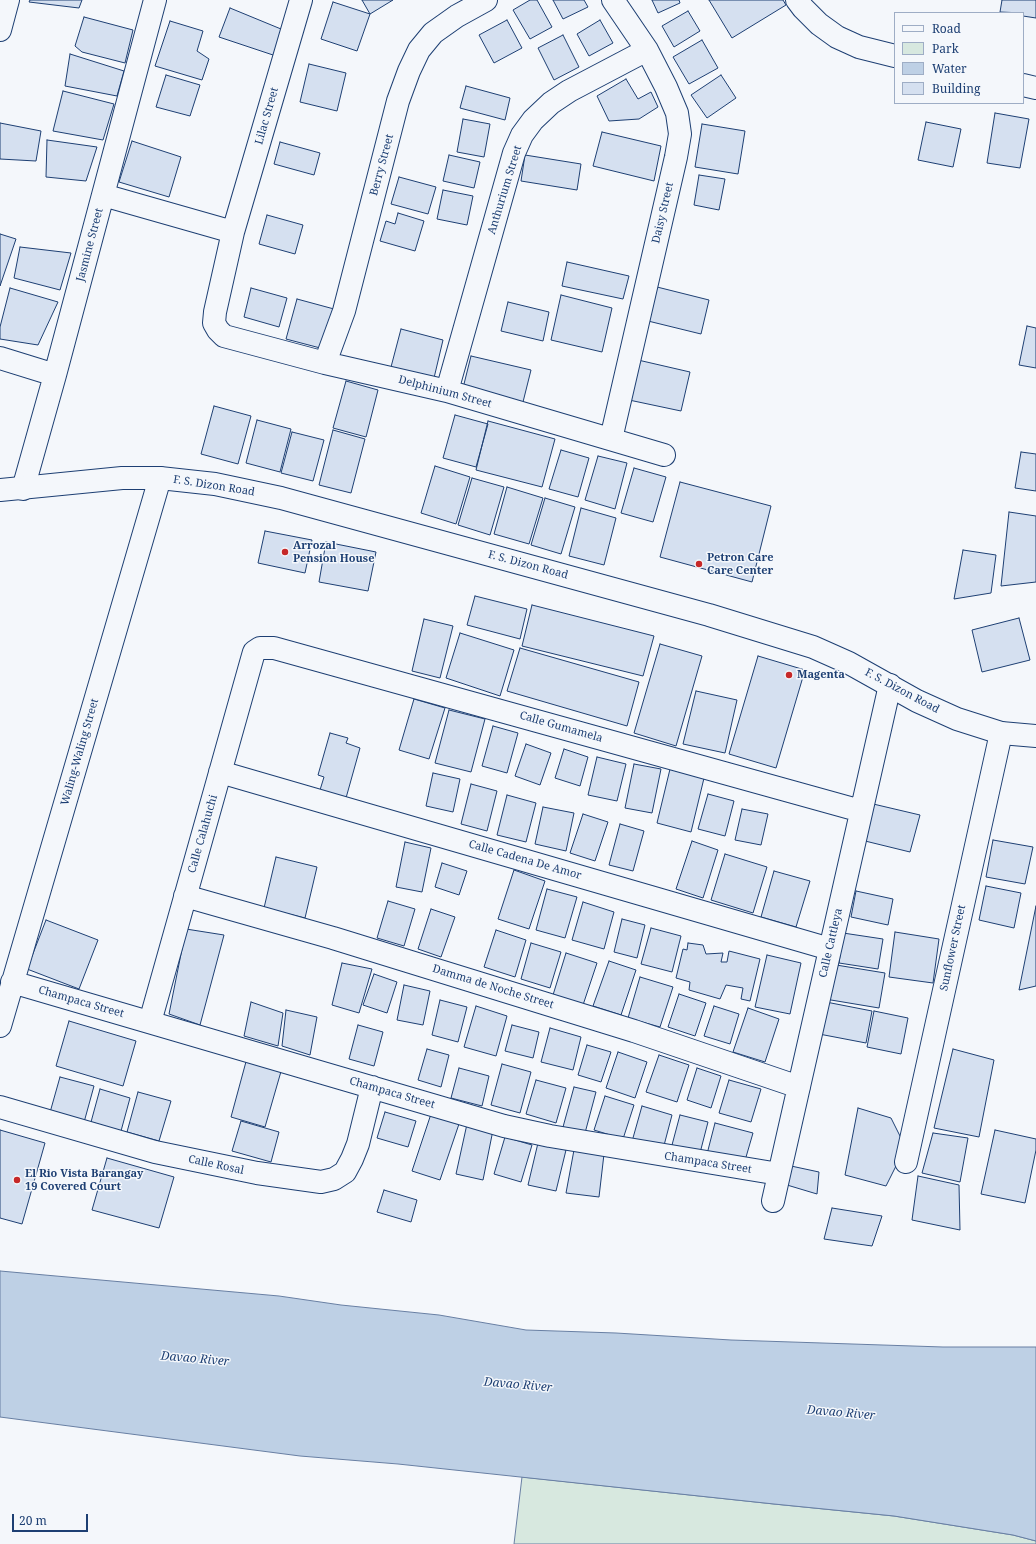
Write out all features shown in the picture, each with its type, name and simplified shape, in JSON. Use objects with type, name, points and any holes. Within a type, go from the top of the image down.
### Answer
[{"type":"street","points":[[0,30],[8,0]]},
{"type":"street","name":"Jasmine Street","points":[[23,489],[155,0]]},
{"type":"street","name":"Lilac Street","points":[[224,336],[214,323],[233,232],[301,0]]},
{"type":"street","name":"Berry Street","points":[[325,363],[344,310],[398,101],[409,71],[419,50],[434,33],[457,16],[486,0]]},
{"type":"street","name":"Daisy Street","points":[[611,438],[680,134],[677,113],[666,87],[647,50],[613,0]]},
{"type":"street","points":[[797,0],[819,24],[837,37],[859,47],[894,56]]},
{"type":"street","name":"Anthurium Street","points":[[447,391],[514,153],[522,135],[533,120],[551,103],[569,91],[647,50]]},
{"type":"street","points":[[1024,85],[1036,88]]},
{"type":"street","points":[[103,195],[233,232]]},
{"type":"street","name":"Delphinium Street","points":[[224,336],[325,363],[447,391],[611,438],[664,455]]},
{"type":"street","points":[[0,358],[55,375]]},
{"type":"street","name":"F. S. Dizon Road","points":[[0,491],[122,478],[160,478],[215,484],[281,498],[702,613],[813,647],[849,663],[917,701],[957,719],[1001,733],[1036,736]]},
{"type":"street","name":"Waling-Waling Street","points":[[0,1026],[160,478]]},
{"type":"street","name":"Calle Calahuchi","points":[[150,1022],[254,652],[260,648]]},
{"type":"street","name":"Calle Gumamela","points":[[260,648],[274,648],[861,811]]},
{"type":"street","name":"Calle Cattleya","points":[[773,1201],[890,685]]},
{"type":"street","name":"Sunflower Street","points":[[906,1162],[1001,733]]},
{"type":"street","name":"Calle Cadena De Amor","points":[[220,772],[830,950]]},
{"type":"street","name":"Damma de Noche Street","points":[[185,896],[333,938],[627,1028],[799,1087]]},
{"type":"street","name":"Champaca Street","points":[[12,982],[372,1086],[504,1126],[550,1136],[779,1174]]},
{"type":"street","name":"Calle Rosal","points":[[0,1107],[155,1152],[257,1174],[321,1182],[334,1179],[345,1172],[352,1159],[358,1144],[372,1086]]},
{"type":"green space","points":[[522,1477],[894,1516],[1013,1535],[1036,1541],[1036,1544],[514,1544]]},
{"type":"water","name":"Davao River","points":[[0,1271],[279,1296],[341,1305],[439,1315],[526,1330],[616,1333],[731,1340],[943,1347],[1036,1347],[1036,1541],[1013,1535],[894,1516],[398,1464],[300,1456],[0,1417]]},
{"type":"building","points":[[30,0],[82,0],[79,8],[29,2]]},
{"type":"building","points":[[362,0],[393,0],[370,14]]},
{"type":"building","points":[[530,0],[537,0],[552,27],[530,39],[513,10]]},
{"type":"building","points":[[553,0],[584,0],[588,7],[563,19]]},
{"type":"building","points":[[652,0],[679,0],[680,3],[658,13]]},
{"type":"building","points":[[709,0],[783,0],[786,5],[732,38]]},
{"type":"building","points":[[1002,0],[1036,0],[1036,18],[1024,16],[1024,12],[1000,12]]},
{"type":"building","points":[[333,2],[370,14],[357,51],[321,39]]},
{"type":"building","points":[[230,8],[281,29],[276,56],[219,37]]},
{"type":"building","points":[[688,11],[700,31],[674,47],[662,26]]},
{"type":"building","points":[[84,17],[133,30],[125,63],[82,52],[75,46]]},
{"type":"building","points":[[507,20],[522,48],[494,63],[479,35]]},
{"type":"building","points":[[600,20],[613,43],[589,56],[577,34]]},
{"type":"building","points":[[170,21],[203,31],[197,51],[209,59],[202,80],[155,66]]},
{"type":"building","points":[[563,35],[579,67],[554,80],[538,48]]},
{"type":"building","points":[[702,40],[718,68],[689,84],[673,57]]},
{"type":"building","points":[[70,54],[124,71],[117,96],[65,86]]},
{"type":"building","points":[[309,64],[346,73],[337,111],[300,102]]},
{"type":"building","points":[[166,75],[200,85],[190,116],[156,107]]},
{"type":"building","points":[[721,75],[736,98],[707,118],[691,95]]},
{"type":"building","points":[[626,79],[638,99],[651,92],[658,107],[639,119],[609,121],[597,96]]},
{"type":"building","points":[[466,86],[510,98],[505,120],[460,108]]},
{"type":"building","points":[[63,91],[114,104],[103,140],[53,131]]},
{"type":"building","points":[[995,113],[1029,119],[1020,168],[987,163]]},
{"type":"building","points":[[463,119],[490,124],[484,157],[457,152]]},
{"type":"building","points":[[926,122],[961,129],[953,167],[918,160]]},
{"type":"building","points":[[0,123],[41,131],[36,161],[0,159]]},
{"type":"building","points":[[702,124],[745,131],[738,174],[695,167]]},
{"type":"building","points":[[602,132],[661,146],[654,181],[593,166]]},
{"type":"building","points":[[47,140],[97,147],[86,181],[46,177]]},
{"type":"building","points":[[132,141],[181,157],[169,197],[119,182]]},
{"type":"building","points":[[280,142],[320,153],[314,175],[274,164]]},
{"type":"building","points":[[449,155],[480,162],[474,188],[443,181]]},
{"type":"building","points":[[525,155],[581,164],[577,190],[521,181]]},
{"type":"building","points":[[699,175],[725,179],[719,210],[694,205]]},
{"type":"building","points":[[399,177],[436,187],[428,214],[391,204]]},
{"type":"building","points":[[443,190],[473,196],[467,225],[437,219]]},
{"type":"building","points":[[398,213],[424,221],[415,251],[380,241],[386,221],[395,224]]},
{"type":"building","points":[[267,215],[303,225],[295,254],[259,244]]},
{"type":"building","points":[[0,234],[16,239],[0,286]]},
{"type":"building","points":[[20,247],[71,253],[60,290],[14,278]]},
{"type":"building","points":[[567,262],[629,276],[623,299],[562,286]]},
{"type":"building","points":[[657,287],[709,300],[701,334],[648,321]]},
{"type":"building","points":[[10,288],[58,302],[38,345],[0,339],[0,327]]},
{"type":"building","points":[[251,288],[287,298],[279,327],[244,317]]},
{"type":"building","points":[[561,295],[612,308],[602,352],[551,340]]},
{"type":"building","points":[[297,299],[334,309],[324,349],[286,339]]},
{"type":"building","points":[[508,302],[549,312],[543,341],[501,331]]},
{"type":"building","points":[[1027,326],[1036,328],[1036,368],[1019,365]]},
{"type":"building","points":[[401,329],[443,340],[434,378],[391,367]]},
{"type":"building","points":[[471,356],[531,370],[523,402],[463,388]]},
{"type":"building","points":[[638,360],[690,372],[681,411],[629,400]]},
{"type":"building","points":[[346,381],[378,390],[366,437],[333,428]]},
{"type":"building","points":[[214,406],[251,416],[238,464],[201,454]]},
{"type":"building","points":[[455,415],[488,424],[476,467],[443,458]]},
{"type":"building","points":[[257,420],[291,429],[280,472],[246,463]]},
{"type":"building","points":[[488,421],[555,439],[542,487],[476,470]]},
{"type":"building","points":[[333,430],[365,439],[351,493],[319,485]]},
{"type":"building","points":[[292,432],[324,440],[313,481],[281,473]]},
{"type":"building","points":[[561,450],[589,458],[578,497],[549,489]]},
{"type":"building","points":[[1021,452],[1036,454],[1036,491],[1015,488]]},
{"type":"building","points":[[598,456],[627,463],[615,509],[585,500]]},
{"type":"building","points":[[435,466],[470,477],[456,524],[421,513]]},
{"type":"building","points":[[634,468],[666,477],[653,522],[621,513]]},
{"type":"building","points":[[472,478],[504,487],[490,535],[458,525]]},
{"type":"building","points":[[680,482],[771,506],[752,582],[660,557]]},
{"type":"building","points":[[507,487],[543,498],[529,544],[494,534]]},
{"type":"building","points":[[545,498],[575,507],[561,554],[531,545]]},
{"type":"building","points":[[581,508],[616,518],[604,565],[569,556]]},
{"type":"building","points":[[1009,512],[1036,516],[1036,582],[1001,586]]},
{"type":"building","name":"Arrozal Pension House","points":[[265,531],[312,540],[305,573],[258,563]]},
{"type":"building","points":[[326,542],[376,552],[368,591],[319,582]]},
{"type":"building","points":[[963,550],[996,555],[991,593],[954,599]]},
{"type":"building","points":[[475,596],[527,609],[520,639],[467,625]]},
{"type":"building","points":[[532,605],[654,636],[643,676],[522,646]]},
{"type":"building","points":[[1019,618],[1030,660],[982,672],[972,630]]},
{"type":"building","points":[[424,619],[453,626],[440,678],[412,671]]},
{"type":"building","points":[[460,633],[514,650],[500,696],[446,678]]},
{"type":"building","points":[[660,644],[702,656],[676,746],[634,733]]},
{"type":"building","points":[[520,648],[639,682],[627,726],[507,691]]},
{"type":"building","points":[[758,656],[805,670],[776,768],[729,754]]},
{"type":"building","points":[[696,691],[737,700],[725,753],[683,744]]},
{"type":"building","points":[[414,699],[445,708],[429,759],[399,750]]},
{"type":"building","points":[[449,710],[485,719],[471,772],[435,763]]},
{"type":"building","points":[[493,726],[518,733],[507,773],[482,766]]},
{"type":"building","points":[[330,733],[348,738],[346,743],[360,748],[346,798],[320,790],[324,777],[318,775]]},
{"type":"building","points":[[526,744],[551,753],[540,785],[515,776]]},
{"type":"building","points":[[564,749],[588,757],[580,786],[555,778]]},
{"type":"building","points":[[597,757],[626,764],[617,801],[588,795]]},
{"type":"building","points":[[634,764],[661,769],[652,813],[625,808]]},
{"type":"building","points":[[671,765],[705,774],[691,832],[657,823]]},
{"type":"building","points":[[433,773],[460,779],[453,812],[426,806]]},
{"type":"building","points":[[471,784],[497,791],[487,831],[461,824]]},
{"type":"building","points":[[708,794],[734,801],[725,836],[698,829]]},
{"type":"building","points":[[507,795],[536,803],[526,842],[497,835]]},
{"type":"building","points":[[869,803],[920,815],[910,852],[861,840]]},
{"type":"building","points":[[543,807],[574,813],[566,851],[535,844]]},
{"type":"building","points":[[742,809],[768,814],[761,845],[735,840]]},
{"type":"building","points":[[583,814],[608,822],[595,861],[570,853]]},
{"type":"building","points":[[620,824],[644,831],[633,871],[609,865]]},
{"type":"building","points":[[993,840],[1033,847],[1025,884],[986,877]]},
{"type":"building","points":[[692,841],[718,850],[703,898],[676,889]]},
{"type":"building","points":[[405,842],[431,848],[422,892],[396,887]]},
{"type":"building","points":[[725,854],[767,867],[753,913],[711,900]]},
{"type":"building","points":[[276,857],[317,867],[305,918],[264,908]]},
{"type":"building","points":[[442,863],[467,871],[459,895],[435,887]]},
{"type":"building","points":[[514,870],[545,881],[529,929],[498,919]]},
{"type":"building","points":[[774,871],[810,881],[796,927],[761,917]]},
{"type":"building","points":[[986,886],[1021,893],[1014,928],[979,920]]},
{"type":"building","points":[[547,889],[577,897],[565,938],[536,930]]},
{"type":"building","points":[[856,891],[893,899],[888,925],[851,917]]},
{"type":"building","points":[[388,901],[415,909],[404,946],[377,938]]},
{"type":"building","points":[[583,902],[614,912],[604,949],[572,940]]},
{"type":"building","points":[[1036,906],[1036,986],[1019,990]]},
{"type":"building","points":[[431,909],[455,917],[441,957],[418,949]]},
{"type":"building","points":[[622,919],[645,925],[637,958],[614,952]]},
{"type":"building","points":[[46,920],[98,940],[79,989],[27,969]]},
{"type":"building","points":[[651,928],[681,936],[672,972],[641,964]]},
{"type":"building","points":[[186,929],[224,935],[200,1025],[169,1014]]},
{"type":"building","points":[[496,930],[526,940],[515,977],[484,967]]},
{"type":"building","points":[[895,932],[939,939],[933,983],[889,977]]},
{"type":"building","points":[[843,933],[883,939],[878,969],[839,963]]},
{"type":"building","points":[[531,943],[561,952],[550,988],[521,979]]},
{"type":"building","points":[[688,943],[703,945],[706,954],[723,953],[721,962],[727,962],[729,951],[760,959],[750,1001],[741,999],[743,988],[726,985],[720,999],[689,990],[690,982],[676,978],[683,949],[687,950]]},
{"type":"building","points":[[566,953],[597,963],[583,1005],[553,995]]},
{"type":"building","points":[[767,955],[801,963],[790,1014],[755,1007]]},
{"type":"building","points":[[609,961],[636,970],[621,1015],[593,1006]]},
{"type":"building","points":[[342,963],[372,969],[359,1013],[332,1005]]},
{"type":"building","points":[[830,964],[885,973],[879,1008],[825,999]]},
{"type":"building","points":[[374,974],[397,982],[387,1013],[363,1005]]},
{"type":"building","points":[[640,977],[673,987],[660,1027],[628,1018]]},
{"type":"building","points":[[404,985],[430,991],[423,1025],[397,1020]]},
{"type":"building","points":[[679,994],[706,1003],[695,1036],[668,1027]]},
{"type":"building","points":[[440,1000],[467,1007],[458,1042],[432,1035]]},
{"type":"building","points":[[251,1002],[283,1013],[278,1046],[244,1036]]},
{"type":"building","points":[[826,1002],[872,1011],[866,1043],[819,1034]]},
{"type":"building","points":[[476,1006],[507,1016],[496,1056],[464,1047]]},
{"type":"building","points":[[714,1006],[739,1014],[730,1044],[704,1036]]},
{"type":"building","points":[[748,1008],[779,1019],[765,1062],[733,1052]]},
{"type":"building","points":[[286,1010],[317,1017],[310,1055],[282,1046]]},
{"type":"building","points":[[874,1011],[908,1018],[901,1054],[867,1047]]},
{"type":"building","points":[[69,1021],[136,1041],[123,1086],[56,1066]]},
{"type":"building","points":[[358,1025],[383,1032],[374,1066],[349,1059]]},
{"type":"building","points":[[512,1025],[539,1032],[533,1058],[505,1051]]},
{"type":"building","points":[[550,1028],[581,1037],[573,1070],[541,1062]]},
{"type":"building","points":[[587,1045],[611,1052],[601,1082],[578,1075]]},
{"type":"building","points":[[427,1049],[449,1055],[441,1087],[418,1080]]},
{"type":"building","points":[[953,1049],[994,1060],[979,1137],[934,1128]]},
{"type":"building","points":[[618,1052],[647,1062],[635,1098],[606,1088]]},
{"type":"building","points":[[659,1055],[689,1065],[677,1102],[646,1092]]},
{"type":"building","points":[[247,1058],[282,1068],[265,1127],[231,1117]]},
{"type":"building","points":[[502,1064],[531,1072],[520,1113],[491,1105]]},
{"type":"building","points":[[459,1068],[489,1076],[482,1106],[451,1098]]},
{"type":"building","points":[[697,1068],[721,1076],[711,1108],[687,1100]]},
{"type":"building","points":[[60,1077],[94,1086],[83,1126],[49,1116]]},
{"type":"building","points":[[536,1080],[566,1088],[556,1123],[526,1114]]},
{"type":"building","points":[[729,1080],[761,1089],[751,1122],[719,1113]]},
{"type":"building","points":[[574,1087],[596,1092],[585,1133],[563,1127]]},
{"type":"building","points":[[100,1089],[130,1098],[121,1131],[91,1122]]},
{"type":"building","points":[[138,1092],[171,1101],[159,1141],[127,1132]]},
{"type":"building","points":[[605,1096],[634,1105],[623,1139],[594,1130]]},
{"type":"building","points":[[642,1106],[672,1115],[662,1153],[631,1145]]},
{"type":"building","points":[[858,1108],[891,1118],[902,1140],[896,1166],[886,1186],[845,1175]]},
{"type":"building","points":[[432,1111],[460,1121],[440,1180],[412,1171]]},
{"type":"building","points":[[385,1112],[416,1121],[408,1147],[377,1138]]},
{"type":"building","points":[[680,1115],[708,1122],[700,1153],[672,1145]]},
{"type":"building","points":[[241,1121],[279,1132],[271,1162],[232,1151]]},
{"type":"building","points":[[715,1123],[753,1133],[744,1164],[707,1154]]},
{"type":"building","points":[[467,1124],[493,1130],[483,1180],[456,1174]]},
{"type":"building","name":"El Rio Vista Barangay 19 Covered Court","points":[[0,1130],[45,1143],[22,1224],[0,1218]]},
{"type":"building","points":[[995,1130],[1036,1139],[1036,1150],[1025,1203],[981,1194]]},
{"type":"building","points":[[933,1133],[968,1138],[960,1182],[922,1173]]},
{"type":"building","points":[[505,1137],[532,1145],[521,1182],[494,1174]]},
{"type":"building","points":[[538,1143],[566,1150],[556,1191],[528,1185]]},
{"type":"building","points":[[574,1150],[604,1154],[599,1197],[566,1193]]},
{"type":"building","points":[[107,1158],[174,1177],[159,1228],[92,1210]]},
{"type":"building","points":[[791,1166],[819,1172],[817,1194],[787,1185]]},
{"type":"building","points":[[918,1176],[959,1185],[960,1230],[912,1220]]},
{"type":"building","points":[[384,1190],[417,1200],[411,1222],[377,1212]]},
{"type":"building","points":[[832,1208],[882,1216],[872,1246],[824,1239]]},
{"type":"place","name":"Arrozal Pension House","points":[[285,552]]},
{"type":"place","name":"Petron Care Care Center","points":[[699,564]]},
{"type":"place","name":"Magenta","points":[[789,675]]},
{"type":"place","name":"El Rio Vista Barangay 19 Covered Court","points":[[17,1180]]}]
